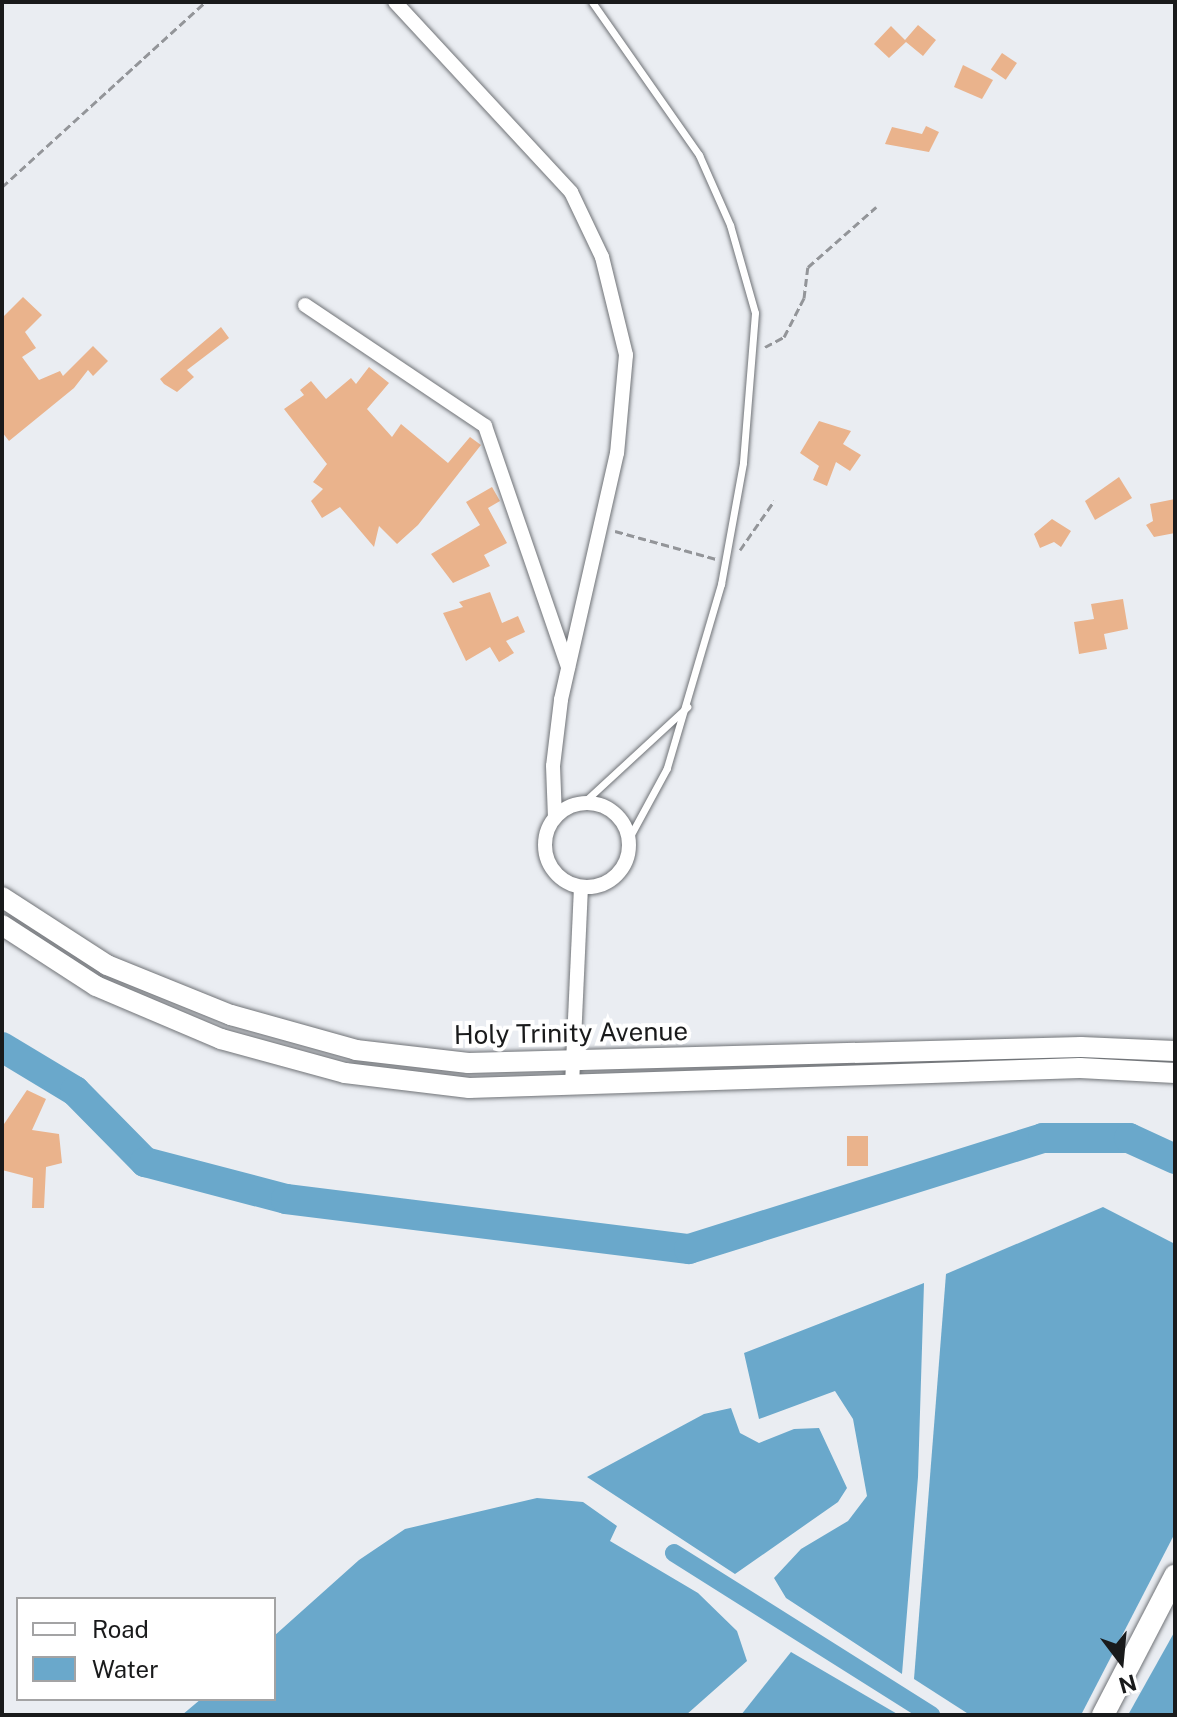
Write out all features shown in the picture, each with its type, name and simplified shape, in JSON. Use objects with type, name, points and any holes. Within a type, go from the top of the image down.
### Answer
[{"type":"main road","name":"Holy Trinity Avenue","points":[[2,897],[107,965],[231,1015],[356,1050],[468,1063],[1081,1047],[1175,1051]]},
{"type":"main road","name":"Holy Trinity Avenue","points":[[2,925],[96,986],[221,1039],[345,1073],[469,1088],[1080,1068],[1175,1073]]},
{"type":"main road","points":[[1103,1715],[1175,1576]]},
{"type":"street","points":[[395,2],[571,192],[602,257],[626,355],[617,453],[568,667],[553,766],[555,817],[544,842],[548,863],[565,882],[581,887],[611,880],[622,869],[629,838],[613,812],[583,803],[555,817]]},
{"type":"street","points":[[305,305],[485,426],[568,667]]},
{"type":"street","points":[[572,1085],[581,887]]},
{"type":"lane","points":[[592,2],[699,155],[745,269],[755,313],[743,463],[724,561],[689,705],[667,768],[629,838]]},
{"type":"lane","points":[[583,803],[689,705]]},
{"type":"path","points":[[2,187],[205,2]]},
{"type":"path","points":[[751,355],[784,337],[804,298],[808,267],[876,207]]},
{"type":"path","points":[[600,526],[724,561],[745,547],[774,501]]},
{"type":"water","points":[[1103,1207],[1175,1244],[1175,1533],[1081,1715],[970,1715],[914,1679],[946,1274]]},
{"type":"water","points":[[924,1283],[918,1477],[902,1674],[786,1598],[774,1578],[801,1549],[848,1521],[867,1496],[853,1419],[835,1391],[759,1419],[744,1353]]},
{"type":"water","points":[[731,1408],[740,1433],[759,1443],[794,1429],[819,1428],[847,1488],[838,1502],[735,1574],[587,1477],[704,1414]]},
{"type":"water","points":[[537,1498],[583,1502],[617,1526],[610,1541],[698,1593],[737,1631],[747,1661],[686,1715],[182,1715],[199,1701],[276,1701],[276,1634],[359,1560],[405,1529]]},
{"type":"water","points":[[1175,1631],[1175,1715],[1128,1715]]},
{"type":"water","points":[[791,1652],[899,1715],[741,1715]]},
{"type":"building","points":[[918,25],[936,40],[923,56],[906,42],[889,58],[874,44],[891,26],[905,40]]},
{"type":"building","points":[[1002,53],[1017,63],[1006,80],[991,70]]},
{"type":"building","points":[[963,65],[993,80],[982,99],[954,87]]},
{"type":"building","points":[[926,126],[939,132],[929,152],[885,144],[892,127],[922,134]]},
{"type":"building","points":[[23,297],[42,315],[25,332],[36,348],[22,357],[39,380],[60,371],[63,376],[93,346],[108,361],[93,376],[88,370],[74,388],[9,441],[2,432],[2,318]]},
{"type":"building","points":[[221,327],[229,338],[187,370],[194,377],[177,392],[164,384],[160,379]]},
{"type":"building","points":[[369,367],[389,383],[367,409],[392,437],[401,424],[448,463],[470,437],[481,445],[418,525],[397,544],[379,526],[374,547],[340,507],[322,518],[311,501],[323,489],[313,482],[327,464],[284,409],[304,395],[300,390],[311,381],[326,399],[351,378],[356,384]]},
{"type":"building","points":[[819,421],[851,431],[843,444],[861,455],[850,471],[836,462],[827,486],[813,480],[819,466],[800,453]]},
{"type":"building","points":[[1119,477],[1132,498],[1095,520],[1085,501]]},
{"type":"building","points":[[492,487],[500,501],[488,508],[507,543],[484,555],[490,566],[453,583],[431,554],[480,525],[466,502]]},
{"type":"building","points":[[1175,499],[1175,533],[1154,537],[1146,525],[1153,521],[1150,504]]},
{"type":"building","points":[[1052,519],[1071,531],[1061,547],[1054,542],[1040,548],[1034,534]]},
{"type":"building","points":[[490,592],[502,623],[518,616],[525,632],[506,641],[514,653],[499,662],[490,647],[466,661],[443,613],[463,607],[459,602]]},
{"type":"building","points":[[1123,599],[1128,629],[1104,634],[1107,649],[1079,654],[1074,622],[1094,619],[1091,604]]},
{"type":"building","points":[[27,1090],[46,1099],[32,1130],[59,1134],[62,1163],[46,1167],[44,1208],[32,1208],[33,1178],[2,1170],[2,1127]]},
{"type":"building","points":[[847,1136],[868,1136],[868,1166],[847,1166]]},
{"type":"waterway","points":[[2,1047],[75,1091],[145,1162],[286,1199],[689,1249],[1043,1138],[1129,1138],[1175,1159]]},
{"type":"waterway","points":[[674,1553],[931,1715]]}]
